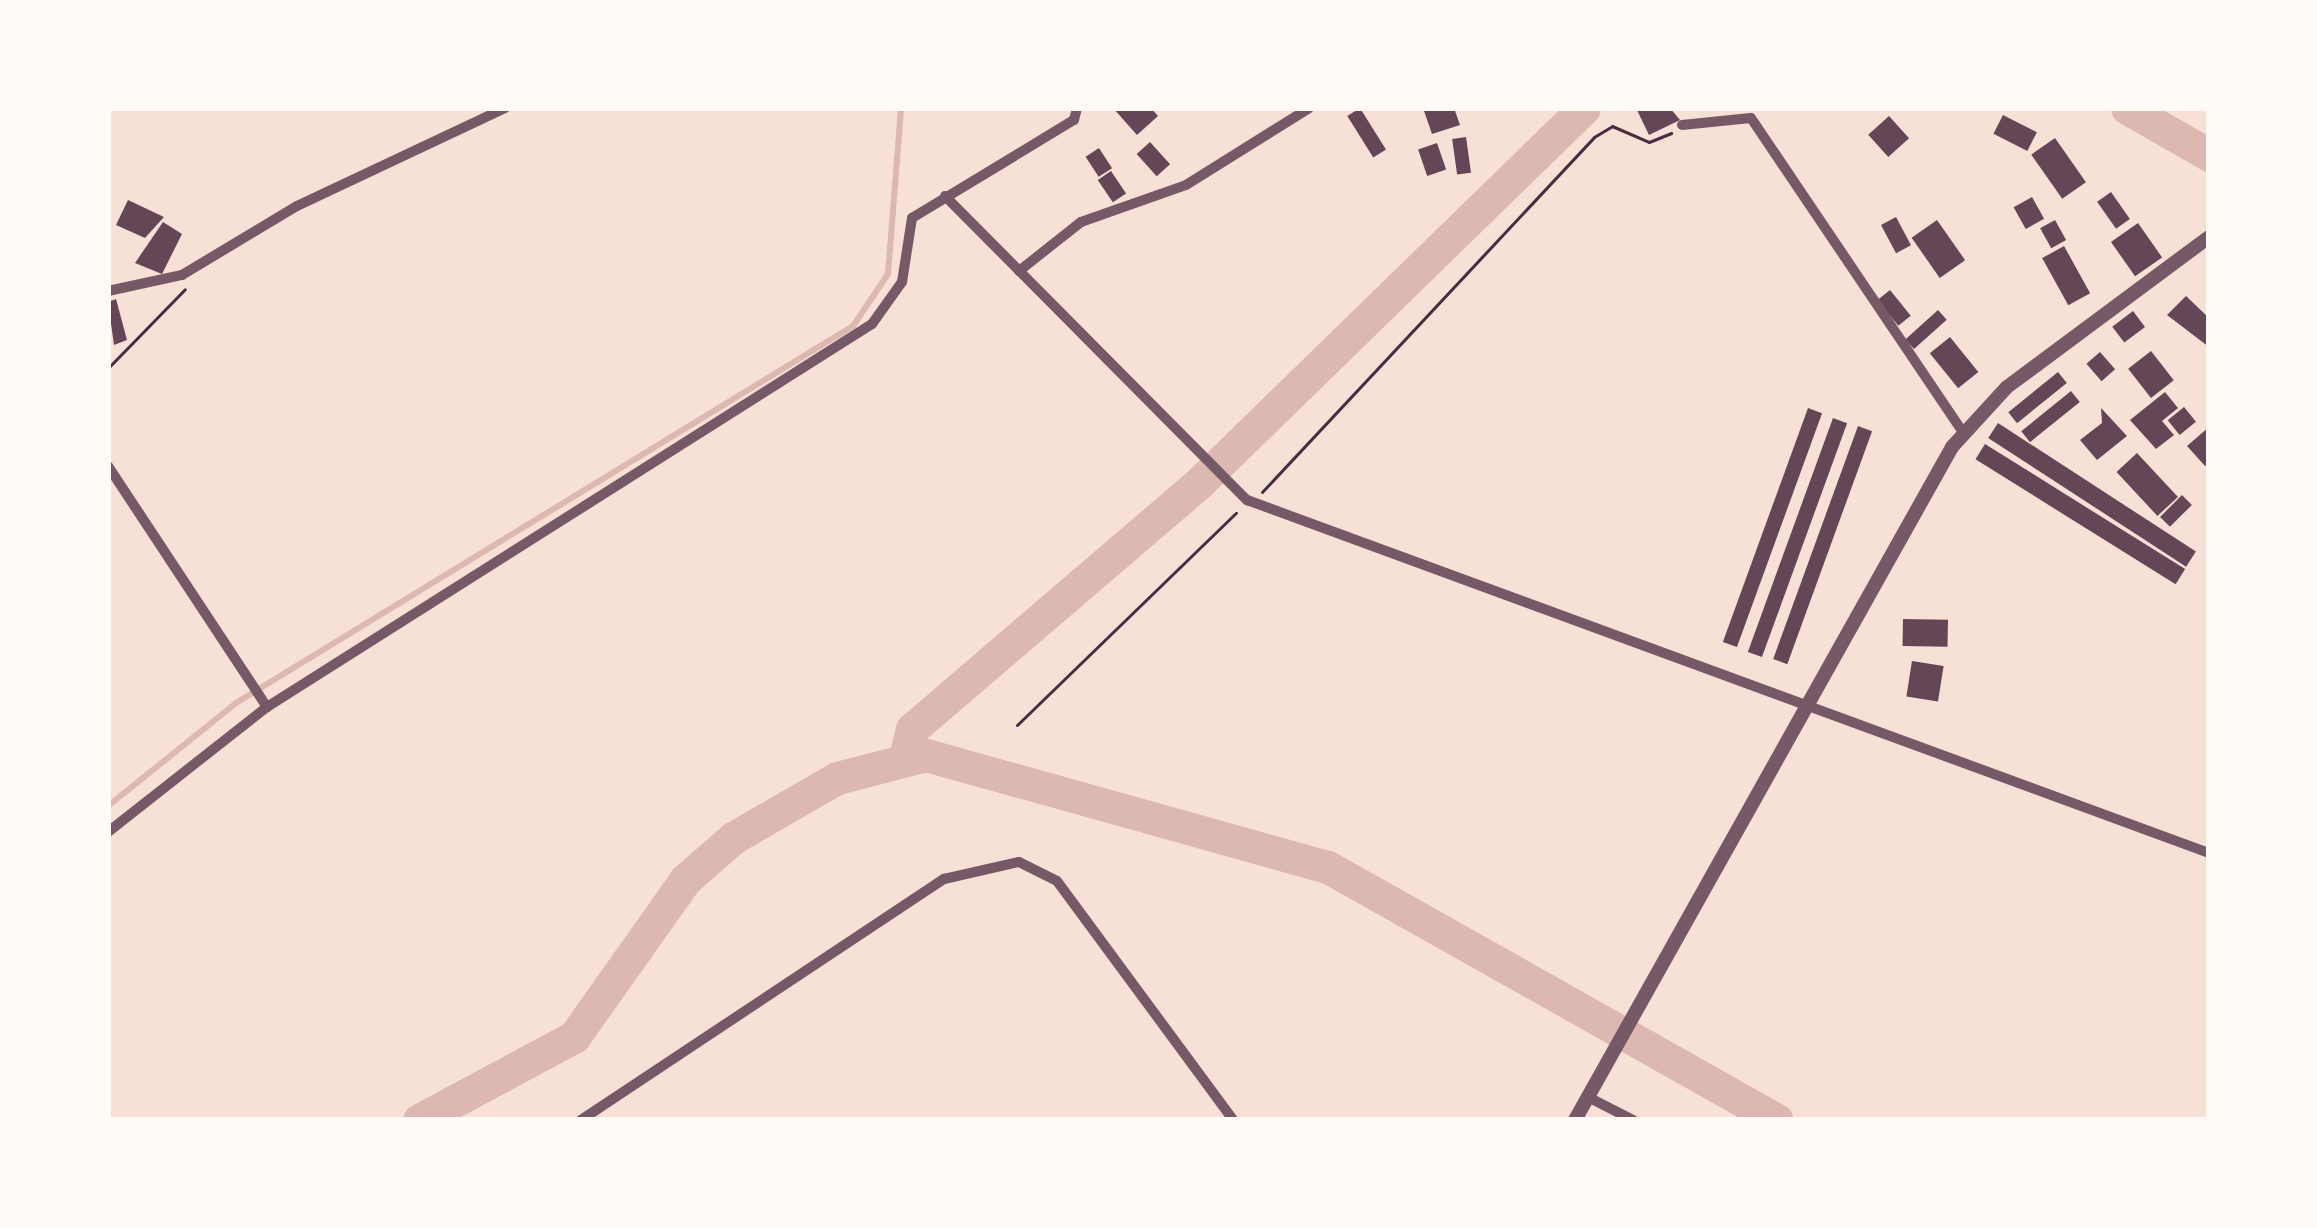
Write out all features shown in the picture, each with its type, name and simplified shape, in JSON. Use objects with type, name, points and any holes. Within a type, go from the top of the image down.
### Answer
[{"type":"street","points":[[108,291],[182,275],[297,206],[505,108]]},
{"type":"street","points":[[108,832],[267,706],[872,325],[902,282],[912,218],[1077,108]]},
{"type":"street","points":[[1019,272],[1082,222],[1186,184],[1309,108]]},
{"type":"street","points":[[1682,125],[1750,118],[1963,432]]},
{"type":"street","points":[[945,196],[1251,501],[1804,709],[2209,853]]},
{"type":"street","points":[[1575,1120],[1963,432],[2208,239]]},
{"type":"street","points":[[108,466],[267,706]]},
{"type":"street","points":[[580,1120],[944,879],[1019,862],[1057,881],[1232,1120]]},
{"type":"street","points":[[1588,1097],[1633,1120]]},
{"type":"path","points":[[1017,725],[1251,501],[1594,137],[1612,126],[1649,142],[1682,125]]},
{"type":"path","points":[[108,368],[184,301],[182,275]]},
{"type":"building","points":[[1113,108],[1151,108],[1158,116],[1137,135]]},
{"type":"building","points":[[1360,108],[1386,150],[1373,158],[1347,116]]},
{"type":"building","points":[[1423,108],[1454,108],[1460,125],[1432,134]]},
{"type":"building","points":[[1636,108],[1670,108],[1680,120],[1649,135]]},
{"type":"building","points":[[2003,115],[2037,132],[2027,151],[1993,134]]},
{"type":"building","points":[[1889,116],[1909,138],[1888,157],[1868,135]]},
{"type":"building","points":[[1466,137],[1471,173],[1457,175],[1452,139]]},
{"type":"building","points":[[2055,138],[2086,182],[2062,199],[2031,155]]},
{"type":"building","points":[[1150,142],[1170,164],[1157,176],[1137,154]]},
{"type":"building","points":[[1437,143],[1446,169],[1427,176],[1418,150]]},
{"type":"building","points":[[1099,148],[1112,168],[1099,177],[1086,157]]},
{"type":"building","points":[[1111,171],[1126,193],[1113,202],[1098,180]]},
{"type":"building","points":[[2111,192],[2130,219],[2116,229],[2097,202]]},
{"type":"building","points":[[2032,197],[2044,219],[2026,229],[2014,207]]},
{"type":"building","points":[[128,200],[164,217],[145,238],[116,225]]},
{"type":"building","points":[[1896,217],[1911,245],[1896,253],[1881,225]]},
{"type":"building","points":[[1937,220],[1965,260],[1940,278],[1912,238]]},
{"type":"building","points":[[2055,220],[2066,240],[2051,248],[2040,228]]},
{"type":"building","points":[[163,222],[182,234],[162,274],[135,263]]},
{"type":"building","points":[[2138,223],[2162,257],[2135,276],[2111,242]]},
{"type":"building","points":[[2064,246],[2090,293],[2068,305],[2042,258]]},
{"type":"building","points":[[1890,290],[1911,316],[1898,326],[1878,300]]},
{"type":"building","points":[[2186,296],[2209,318],[2209,347],[2167,315]]},
{"type":"building","points":[[116,299],[127,340],[114,345],[108,302]]},
{"type":"building","points":[[1938,310],[1947,320],[1914,349],[1905,339]]},
{"type":"building","points":[[2133,311],[2145,327],[2124,343],[2112,327]]},
{"type":"building","points":[[1950,337],[1978,372],[1958,388],[1930,353]]},
{"type":"building","points":[[2151,351],[2174,380],[2151,398],[2128,369]]},
{"type":"building","points":[[2100,352],[2115,369],[2102,381],[2086,364]]},
{"type":"building","points":[[2058,372],[2067,383],[2017,423],[2008,412]]},
{"type":"building","points":[[2071,391],[2080,402],[2030,442],[2021,431]]},
{"type":"building","points":[[2165,392],[2178,408],[2162,421],[2174,435],[2156,449],[2130,420]]},
{"type":"building","points":[[2184,407],[2196,422],[2180,435],[2168,420]]},
{"type":"building","points":[[1808,408],[1822,413],[1737,647],[1723,642]]},
{"type":"building","points":[[2101,408],[2127,436],[2097,460],[2080,440],[2102,423]]},
{"type":"building","points":[[1833,418],[1847,423],[1762,657],[1748,652]]},
{"type":"building","points":[[1998,423],[2196,552],[2186,567],[1988,438]]},
{"type":"building","points":[[1858,426],[1872,431],[1787,664],[1773,659]]},
{"type":"building","points":[[2209,427],[2209,463],[2205,466],[2187,446]]},
{"type":"building","points":[[1985,444],[2185,569],[2176,584],[1975,459]]},
{"type":"building","points":[[2137,453],[2178,497],[2157,516],[2117,472]]},
{"type":"building","points":[[2182,495],[2192,505],[2170,527],[2160,517]]},
{"type":"building","points":[[1903,619],[1948,620],[1948,647],[1903,646]]},
{"type":"building","points":[[1912,661],[1944,666],[1938,702],[1906,697]]},
{"type":"waterway","points":[[108,806],[236,703],[853,326],[888,274],[901,108]]},
{"type":"waterway","points":[[905,757],[912,729],[1198,484],[1584,108]]},
{"type":"waterway","points":[[2127,108],[2209,155]]},
{"type":"waterway","points":[[419,1120],[574,1037],[685,880],[733,838],[837,778],[926,755],[1328,867],[1777,1120]]}]
